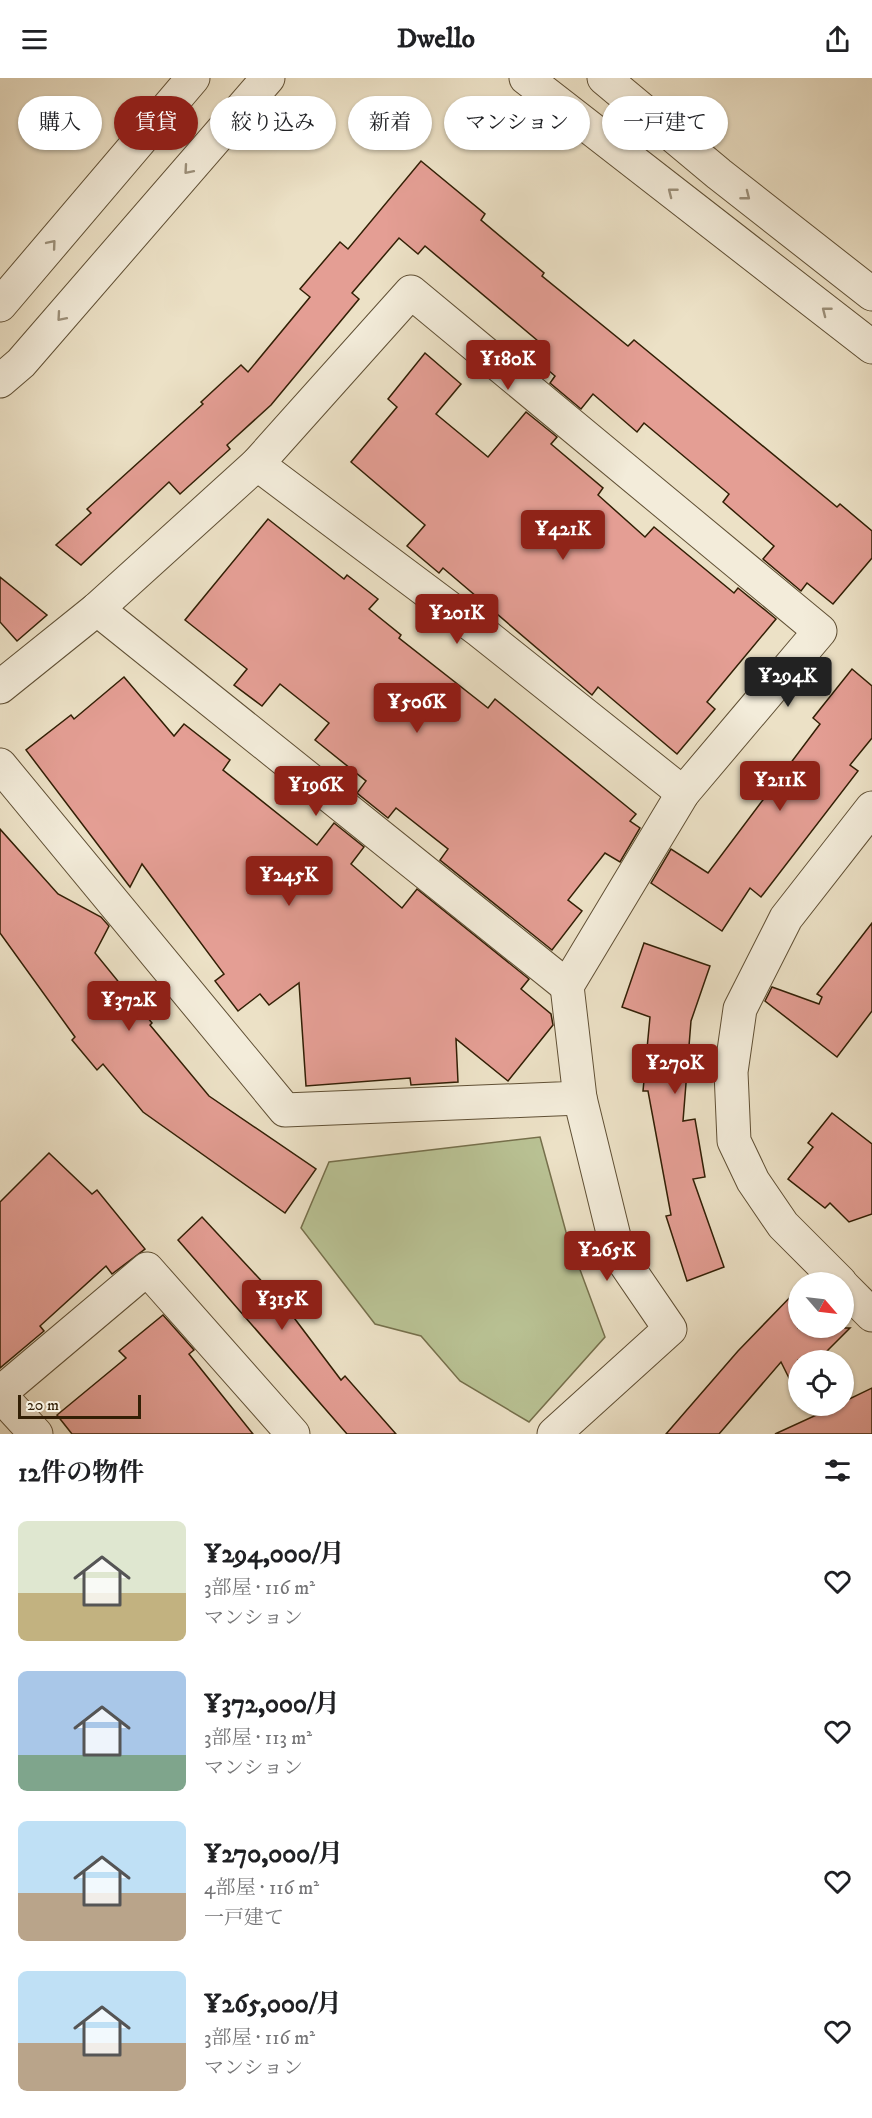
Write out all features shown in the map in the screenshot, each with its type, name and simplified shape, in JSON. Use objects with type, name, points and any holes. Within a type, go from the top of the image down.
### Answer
[{"type":"street","points":[[0,305],[193,78]]},
{"type":"street","points":[[0,381],[21,363],[268,78]]},
{"type":"street","points":[[526,78],[872,347]]},
{"type":"street","points":[[604,78],[719,174],[872,294]]},
{"type":"street","points":[[0,687],[97,609],[257,464],[411,292],[820,631],[682,793],[567,986],[580,1098],[618,1253],[670,1329],[554,1434]]},
{"type":"street","points":[[257,464],[480,631],[682,793]]},
{"type":"street","points":[[97,609],[567,986]]},
{"type":"street","points":[[0,765],[285,1110],[580,1098]]},
{"type":"street","points":[[830,1272],[783,1225],[753,1180],[734,1141],[731,1072],[740,1009],[786,918],[872,808]]},
{"type":"street","points":[[36,1434],[0,1394],[147,1269],[292,1434]]},
{"type":"street","points":[[854,1296],[872,1315]]},
{"type":"green space","points":[[540,1137],[566,1232],[605,1337],[529,1422],[460,1381],[421,1336],[375,1324],[301,1228],[329,1162]]},
{"type":"building","points":[[421,161],[485,214],[481,220],[544,273],[542,276],[628,346],[634,340],[837,507],[840,504],[872,531],[872,558],[833,604],[807,583],[801,591],[763,559],[774,546],[723,502],[729,494],[644,423],[637,432],[593,394],[581,409],[550,383],[555,376],[534,358],[544,346],[425,246],[418,254],[399,238],[352,293],[359,299],[271,405],[227,445],[230,449],[180,494],[169,482],[81,565],[56,545],[91,513],[87,509],[203,404],[201,402],[241,365],[248,372],[310,297],[300,289],[340,242],[348,249]]},
{"type":"building","points":[[425,353],[461,384],[436,414],[488,457],[526,412],[557,437],[551,444],[603,488],[598,495],[645,537],[654,527],[734,593],[738,588],[776,619],[707,702],[715,709],[677,754],[598,687],[592,695],[443,568],[439,573],[407,546],[425,525],[351,462],[397,407],[388,399]]},
{"type":"building","points":[[268,519],[344,579],[347,575],[378,599],[369,609],[401,635],[399,638],[488,708],[495,699],[636,814],[630,821],[640,828],[620,862],[605,853],[568,900],[582,911],[552,950],[440,860],[448,849],[396,808],[388,818],[357,793],[366,781],[315,740],[329,723],[280,684],[262,706],[234,685],[247,669],[185,620]]},
{"type":"building","points":[[0,577],[47,615],[17,641],[0,622]]},
{"type":"building","points":[[852,669],[872,686],[872,738],[850,765],[858,771],[761,897],[750,888],[722,931],[651,883],[671,849],[708,873],[820,724],[813,718]]},
{"type":"building","points":[[124,677],[174,736],[184,724],[230,760],[223,770],[317,845],[334,823],[364,847],[351,864],[402,908],[417,889],[529,979],[521,989],[551,1014],[553,1025],[508,1081],[456,1039],[458,1082],[411,1085],[410,1078],[306,1086],[299,983],[269,1005],[260,994],[238,1011],[215,981],[224,974],[142,864],[130,887],[26,750],[71,715],[74,719]]},
{"type":"building","points":[[0,829],[58,894],[101,917],[109,926],[95,953],[152,1023],[150,1025],[209,1096],[316,1169],[285,1213],[143,1112],[103,1064],[97,1070],[72,1040],[75,1037],[0,933]]},
{"type":"building","points":[[872,923],[872,1011],[837,1057],[765,1001],[772,987],[819,1004],[822,997],[817,994]]},
{"type":"building","points":[[644,943],[710,966],[691,1021],[683,1121],[695,1119],[705,1177],[693,1179],[724,1267],[687,1281],[666,1216],[671,1215],[648,1091],[643,1091],[650,1017],[622,1007]]},
{"type":"building","points":[[832,1113],[872,1144],[872,1214],[849,1222],[830,1203],[825,1208],[788,1179],[813,1147],[808,1143]]},
{"type":"building","points":[[49,1153],[92,1194],[97,1190],[145,1249],[112,1274],[106,1266],[40,1326],[44,1331],[0,1368],[0,1202]]},
{"type":"building","points":[[202,1217],[268,1288],[270,1286],[341,1380],[345,1376],[396,1434],[347,1434],[178,1240]]},
{"type":"building","points":[[788,1299],[788,1338],[840,1338],[828,1350],[788,1350],[788,1376],[781,1362],[719,1434],[666,1434],[738,1351]]},
{"type":"building","points":[[163,1315],[194,1350],[189,1354],[253,1434],[72,1434],[57,1415],[126,1358],[119,1351]]},
{"type":"building","points":[[872,1388],[872,1434],[775,1434],[814,1416],[854,1416],[854,1397]]}]
